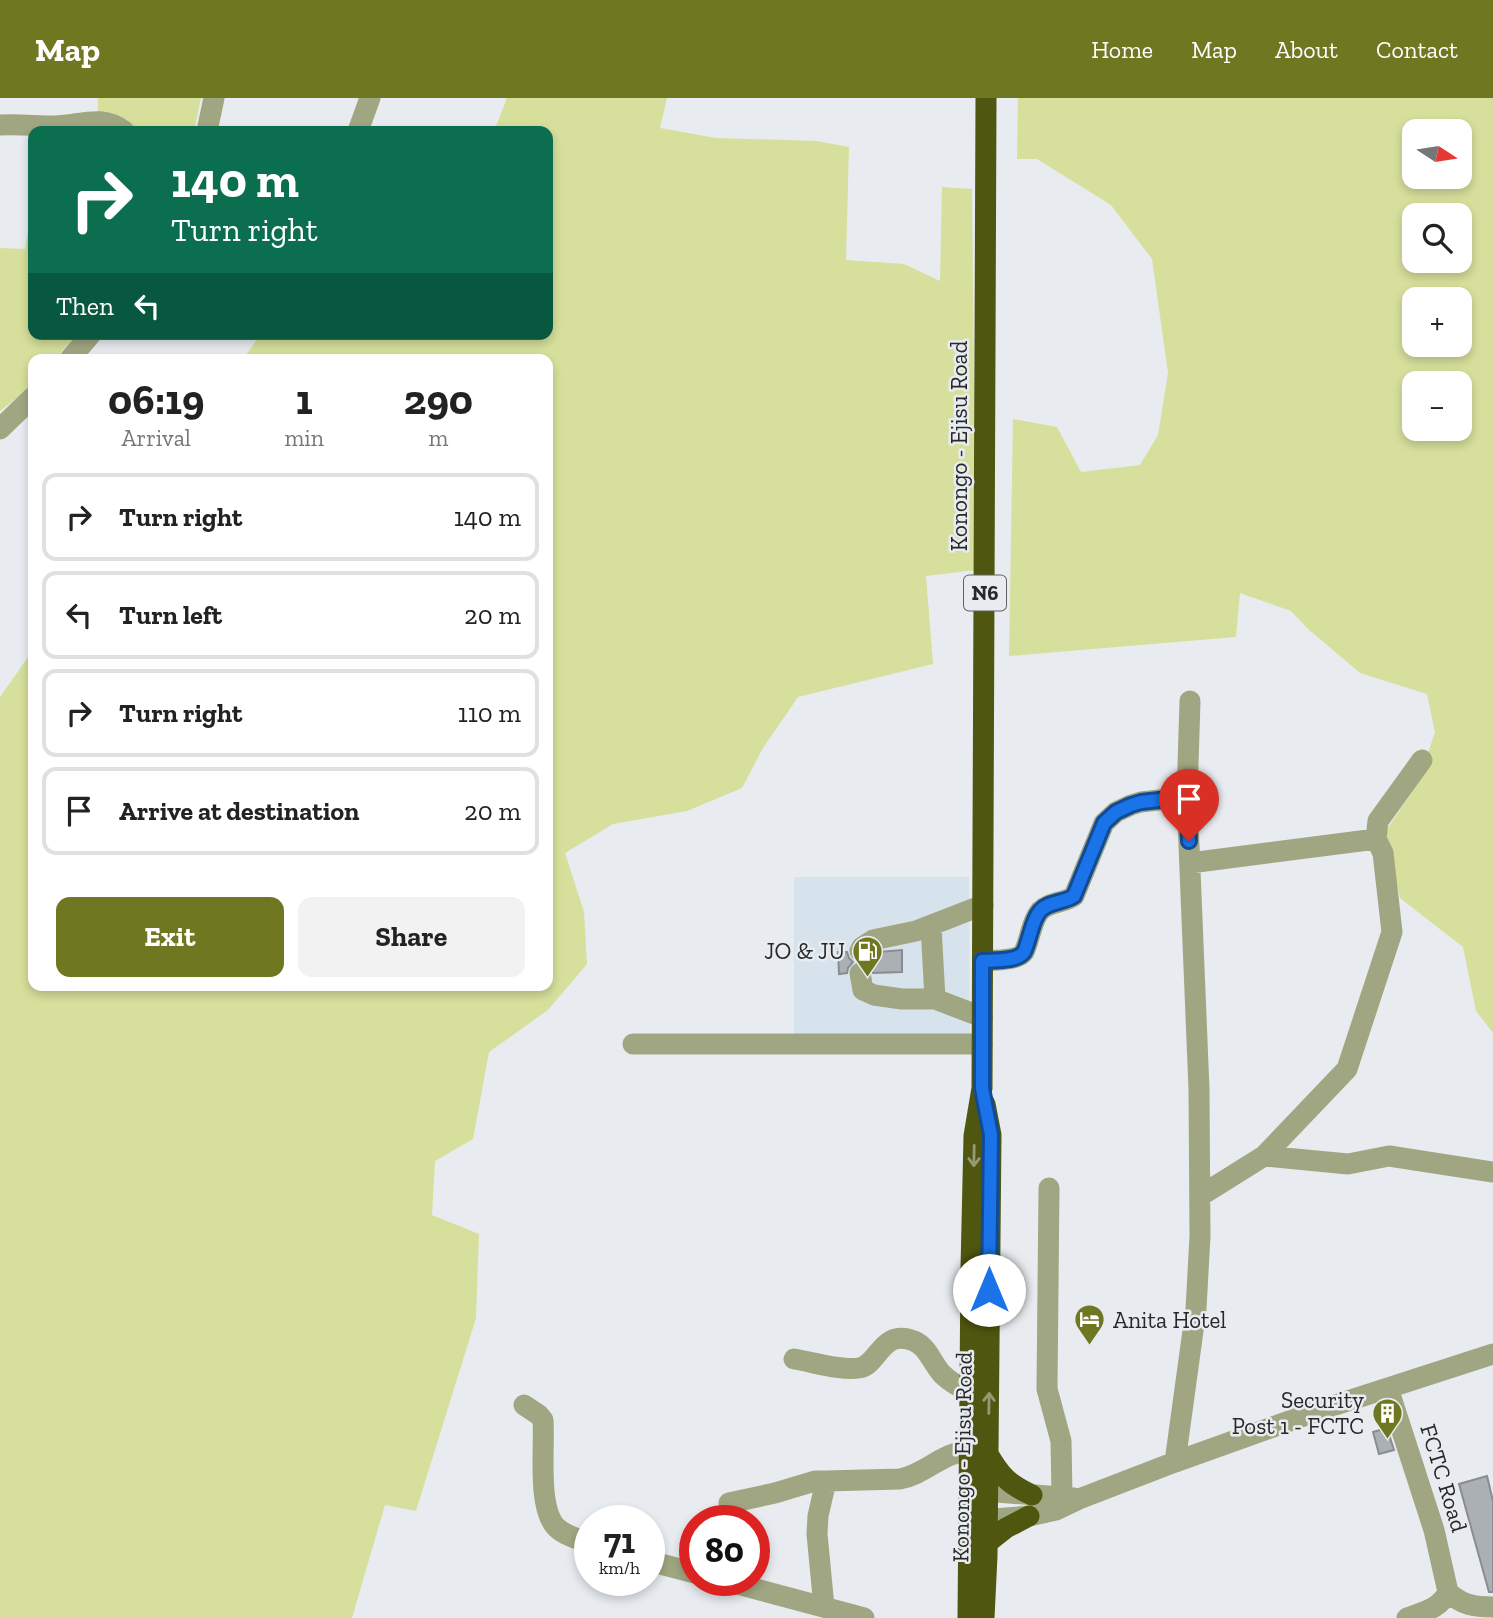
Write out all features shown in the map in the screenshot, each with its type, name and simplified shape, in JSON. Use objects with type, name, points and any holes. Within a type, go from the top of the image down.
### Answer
[{"type":"highway","name":"Konongo - Ejisu Road","points":[[978,1453],[970,1392],[974,1136],[982,1088],[986,98]]},
{"type":"highway","name":"Konongo - Ejisu Road","points":[[968,1618],[978,1521],[978,1453],[991,1135],[982,1088]]},
{"type":"highway","points":[[978,1453],[1015,1487],[1030,1506],[987,1543]]},
{"type":"highway","name":"Konongo - Ejisu Road","points":[[978,1521],[987,1543],[984,1618]]},
{"type":"street","points":[[207,126],[214,98]]},
{"type":"street","points":[[360,126],[369,98]]},
{"type":"street","points":[[0,125],[56,126],[94,121],[117,126]]},
{"type":"street","points":[[74,354],[86,340]]},
{"type":"street","points":[[0,429],[28,402]]},
{"type":"street","points":[[1175,1462],[1196,1309],[1200,1196],[1199,1089],[1187,797],[1190,701]]},
{"type":"street","points":[[1200,1196],[1264,1156],[1347,1069],[1392,932],[1382,853],[1376,839],[1378,821],[1422,760]]},
{"type":"street","points":[[982,961],[1016,958],[1025,951],[1034,920],[1040,911],[1047,905],[1069,900],[1074,896],[1104,823],[1116,812],[1141,802],[1187,797]]},
{"type":"street","points":[[1190,863],[1376,839]]},
{"type":"street","points":[[860,951],[873,940],[931,926],[983,905]]},
{"type":"street","points":[[931,926],[935,999]]},
{"type":"street","points":[[860,973],[863,990],[874,995],[902,999],[935,999],[982,1017]]},
{"type":"street","points":[[633,1044],[982,1044]]},
{"type":"street","points":[[1264,1156],[1348,1164],[1389,1156],[1493,1172]]},
{"type":"street","points":[[1049,1188],[1047,1388],[1061,1441],[1071,1497]]},
{"type":"street","points":[[794,1359],[858,1368],[869,1363],[883,1346],[891,1341],[914,1341],[925,1348],[944,1376],[970,1392]]},
{"type":"street","points":[[978,1491],[1030,1506],[1056,1510],[1071,1497],[1323,1409],[1493,1354]]},
{"type":"street","name":"FCTC Road","points":[[1388,1388],[1423,1491],[1447,1588]]},
{"type":"street","points":[[524,1405],[543,1420],[543,1485],[547,1512],[555,1526],[574,1538]]},
{"type":"street","points":[[729,1503],[815,1481],[912,1477],[949,1454],[978,1453]]},
{"type":"street","points":[[824,1607],[817,1534],[826,1481]]},
{"type":"street","points":[[978,1521],[1030,1506]]},
{"type":"street","points":[[1447,1588],[1460,1603],[1493,1606]]},
{"type":"street","points":[[1406,1618],[1431,1609],[1444,1600],[1447,1588]]},
{"type":"street","points":[[770,1593],[864,1618]]},
{"type":"shaded area","points":[[794,877],[969,877],[970,1035],[794,1035]]},
{"type":"green space","points":[[98,98],[201,98],[195,126],[97,126]]},
{"type":"green space","points":[[507,98],[667,98],[660,128],[716,138],[817,141],[849,147],[846,260],[904,264],[940,281],[942,187],[972,189],[976,570],[926,576],[933,664],[798,697],[763,748],[742,788],[687,811],[613,824],[565,853],[584,912],[587,964],[548,1010],[489,1052],[473,1139],[435,1161],[432,1215],[479,1234],[476,1318],[416,1511],[385,1505],[352,1618],[0,1618],[0,697],[28,657],[28,991],[553,991],[553,354],[247,354],[257,340],[553,340],[553,126],[496,126]]},
{"type":"green space","points":[[1018,98],[1493,98],[1493,1033],[1476,1011],[1463,947],[1400,898],[1385,832],[1418,783],[1435,732],[1427,694],[1360,673],[1291,611],[1240,593],[1236,637],[1009,656],[1013,419],[1057,427],[1081,472],[1140,465],[1158,435],[1168,373],[1152,259],[1111,205],[1037,159],[1017,159]]},
{"type":"green space","points":[[28,232],[28,340],[72,340],[59,354],[28,354],[28,387],[0,411],[0,248],[25,249]]},
{"type":"building","points":[[902,950],[902,972],[873,973],[867,962],[878,952]]},
{"type":"building","points":[[838,952],[847,952],[853,962],[847,973],[839,974]]},
{"type":"building","name":"Security Post 1 - FCTC","points":[[1387,1428],[1394,1450],[1379,1454],[1373,1432]]},
{"type":"building","points":[[1487,1476],[1493,1501],[1493,1592],[1489,1592],[1459,1484]]},
{"type":"place","name":"JO & JU","points":[[868,978]]},
{"type":"place","name":"Anita Hotel","points":[[1090,1347]]},
{"type":"place","name":"Security Post 1 - FCTC","points":[[1387,1440]]},
{"type":"route","points":[[989,1290],[991,1135],[982,1088],[982,961],[1016,958],[1025,951],[1034,920],[1040,911],[1047,905],[1069,900],[1074,896],[1104,823],[1116,812],[1141,802],[1187,797],[1189,841]]}]
